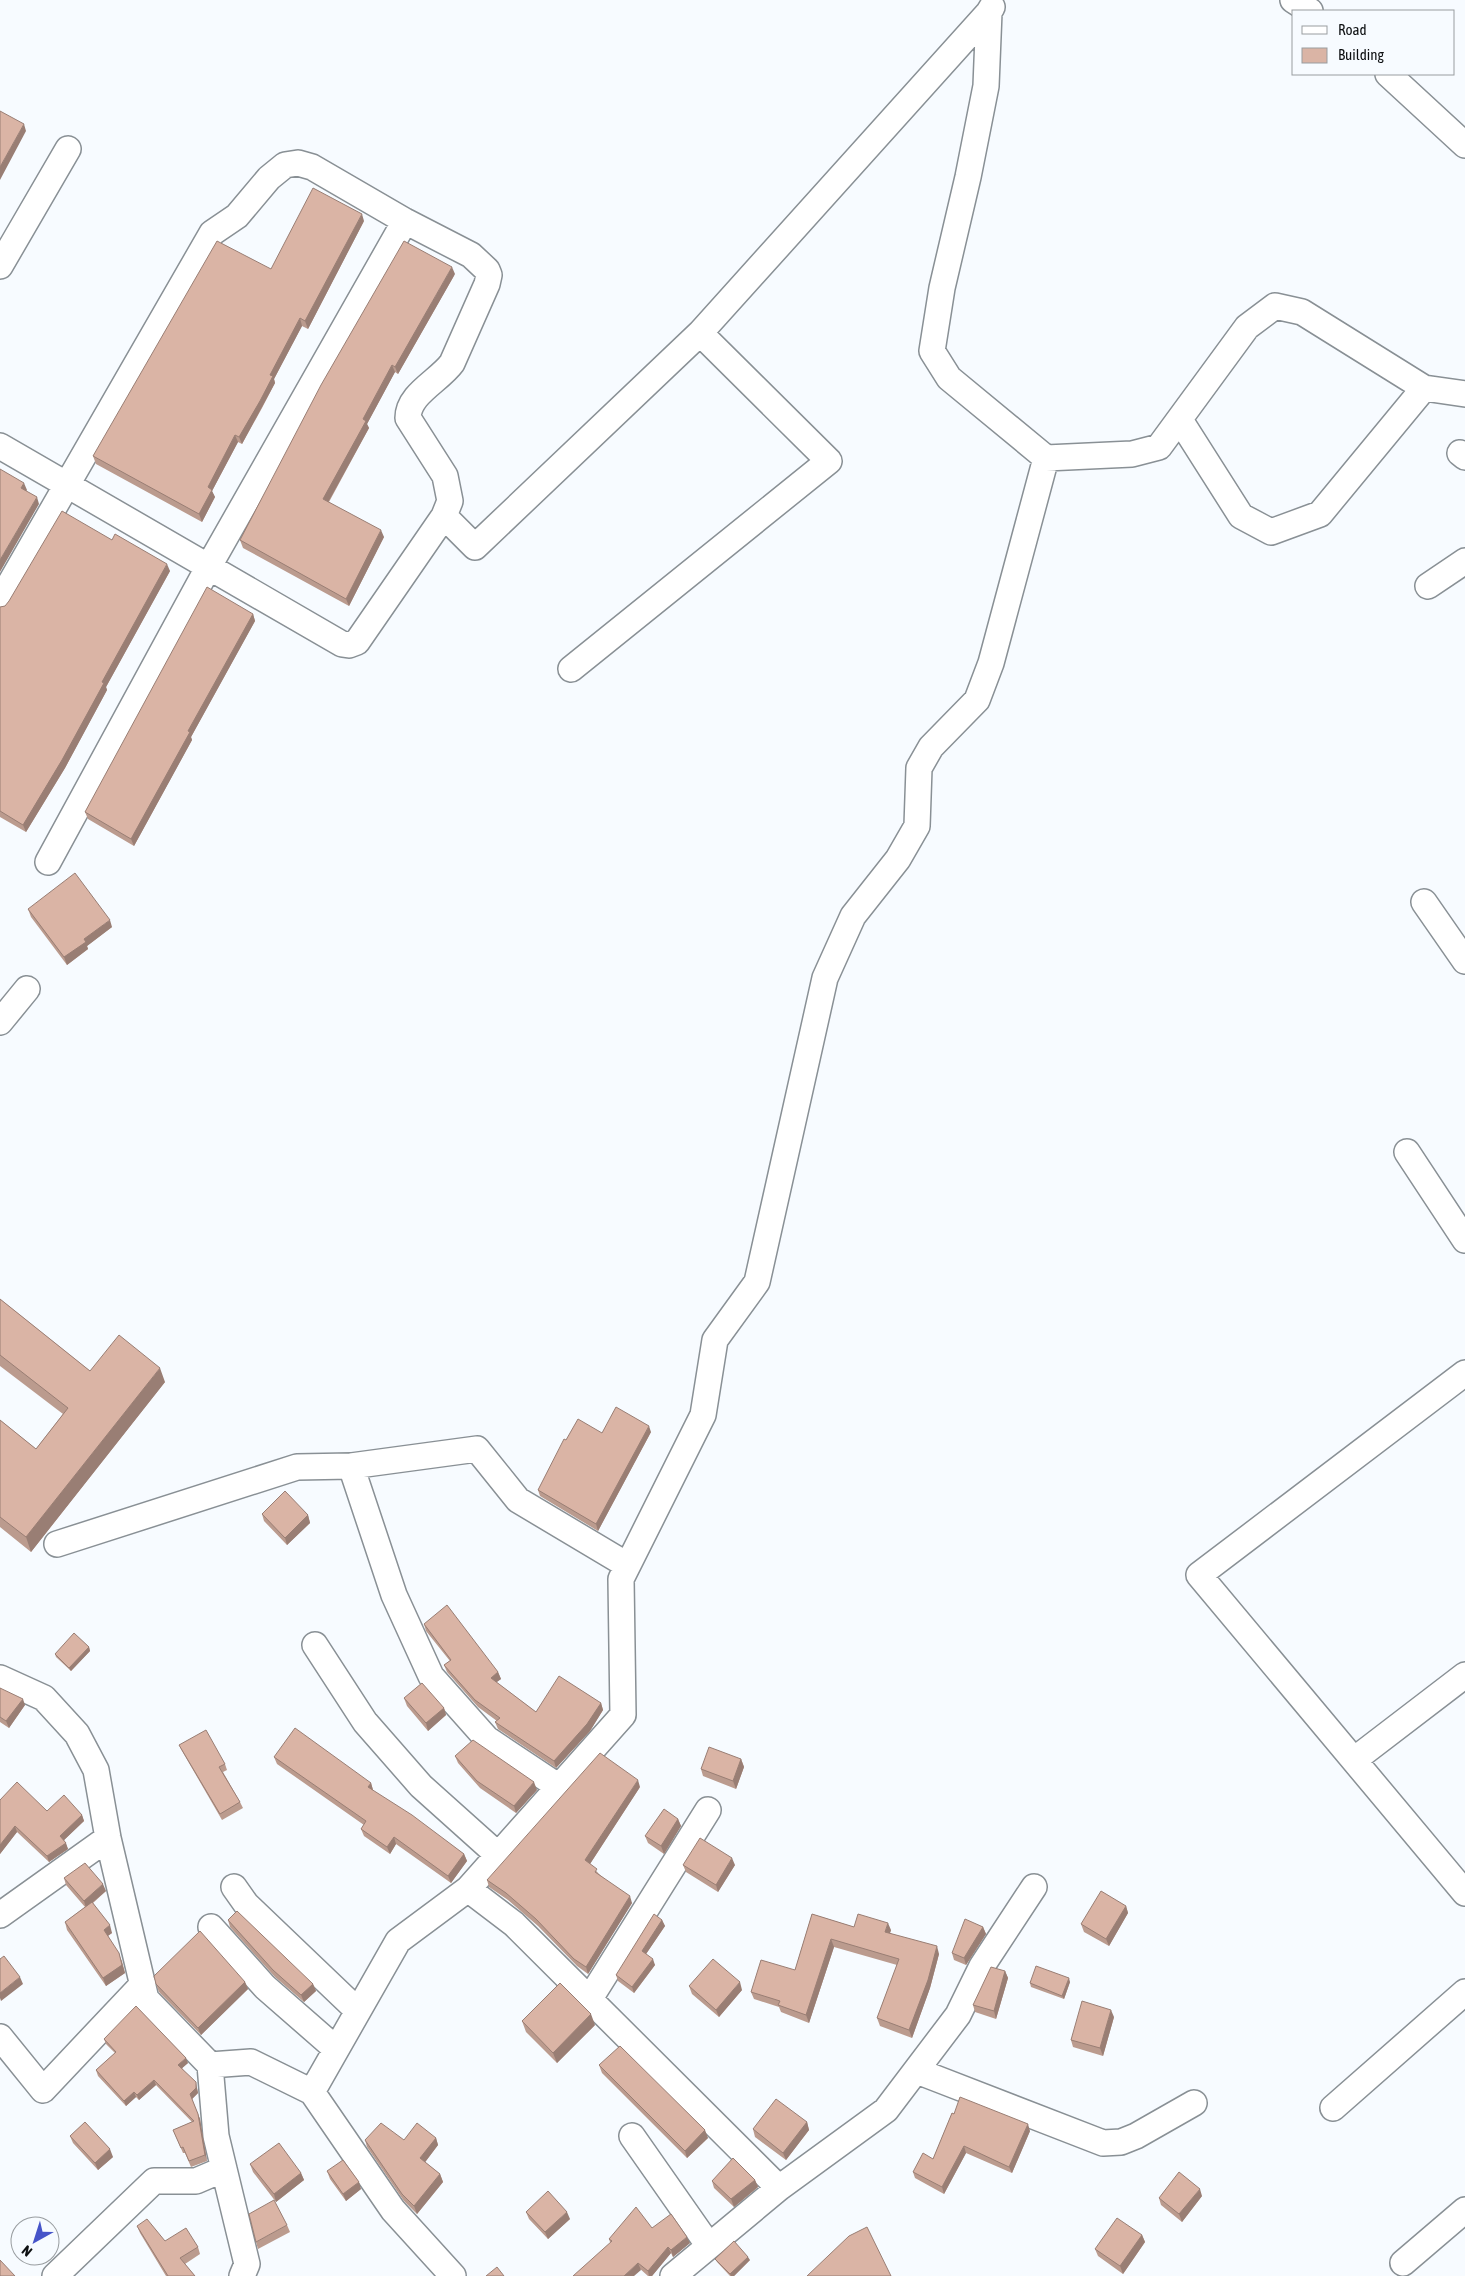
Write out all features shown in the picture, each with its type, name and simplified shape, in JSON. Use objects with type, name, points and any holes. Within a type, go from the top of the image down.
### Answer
[{"type":"street","points":[[1293,0],[1308,10]]},
{"type":"street","points":[[444,516],[475,547],[700,333],[993,6]]},
{"type":"street","points":[[993,6],[986,86],[968,177],[942,288],[932,351],[949,378],[1046,458],[1132,454],[1159,447],[1247,327],[1275,306],[1302,312],[1424,388],[1465,394]]},
{"type":"street","points":[[1389,75],[1465,144]]},
{"type":"street","points":[[0,266],[68,149]]},
{"type":"street","points":[[0,446],[67,484],[209,566],[342,644],[349,645],[357,642],[444,516],[450,501],[445,476],[408,418],[408,411],[414,399],[444,374],[452,363],[483,295],[489,275],[484,266],[471,255],[405,221],[312,167],[298,163],[285,165],[278,170],[237,216],[212,232],[67,484],[0,601]]},
{"type":"street","points":[[48,862],[209,566],[405,221]]},
{"type":"street","points":[[571,668],[828,462],[700,333]]},
{"type":"street","points":[[1180,420],[1241,516],[1271,532],[1320,514],[1424,388]]},
{"type":"street","points":[[312,2092],[398,1941],[468,1889],[623,1715],[620,1579],[702,1414],[715,1340],[757,1282],[825,978],[853,916],[898,859],[917,826],[919,768],[930,746],[977,700],[991,663],[1046,458]]},
{"type":"street","points":[[1428,586],[1465,560]]},
{"type":"street","points":[[1424,902],[1465,961]]},
{"type":"street","points":[[0,1022],[26,990]]},
{"type":"street","points":[[1407,1152],[1465,1240]]},
{"type":"street","points":[[1465,1373],[1199,1574],[1465,1892]]},
{"type":"street","points":[[57,1544],[297,1467],[351,1466],[477,1449],[518,1500],[627,1565]]},
{"type":"street","points":[[351,1466],[394,1595],[431,1676],[487,1740],[558,1787]]},
{"type":"street","points":[[316,1645],[371,1730],[421,1786],[498,1855]]},
{"type":"street","points":[[1354,1760],[1465,1675]]},
{"type":"street","points":[[0,1678],[44,1698],[77,1734],[96,1770],[108,1838],[146,1999],[210,2065],[216,2136],[247,2264],[242,2276]]},
{"type":"street","points":[[589,2000],[708,1810]]},
{"type":"street","points":[[0,1915],[108,1838]]},
{"type":"street","points":[[234,1887],[246,1904],[358,2011]]},
{"type":"street","points":[[674,2276],[779,2188],[886,2110],[958,2016],[982,1966],[1034,1887]]},
{"type":"street","points":[[468,1889],[514,1924],[779,2188]]},
{"type":"street","points":[[211,1927],[266,1987],[336,2049]]},
{"type":"street","points":[[2,2045],[43,2090],[143,1984]]},
{"type":"street","points":[[1332,2108],[1465,1992]]},
{"type":"street","points":[[210,2065],[251,2062],[312,2092],[392,2210],[453,2276]]},
{"type":"street","points":[[916,2071],[1103,2143],[1121,2142],[1136,2136],[1194,2103]]},
{"type":"street","points":[[632,2136],[709,2246]]},
{"type":"street","points":[[55,2276],[154,2181],[196,2180],[224,2169]]},
{"type":"street","points":[[1403,2263],[1465,2210]]},
{"type":"building","points":[[0,111],[24,124],[0,167]]},
{"type":"building","points":[[313,188],[362,214],[305,321],[300,318],[270,375],[273,376],[260,401],[239,437],[235,435],[208,487],[212,490],[199,514],[93,456],[217,241],[271,269]]},
{"type":"building","points":[[404,241],[452,267],[395,367],[392,365],[363,419],[366,421],[323,499],[381,530],[346,599],[240,540],[321,385]]},
{"type":"building","points":[[0,469],[24,483],[21,488],[37,497],[0,560]]},
{"type":"building","points":[[62,511],[112,540],[115,534],[167,564],[102,682],[104,683],[62,760],[23,825],[0,811],[0,607],[5,606],[9,601]]},
{"type":"building","points":[[207,587],[253,614],[131,839],[85,812]]},
{"type":"building","points":[[75,873],[110,920],[84,939],[86,942],[64,957],[28,909]]},
{"type":"building","points":[[0,1299],[90,1371],[119,1335],[160,1368],[26,1537],[0,1517],[0,1420],[36,1449],[68,1408],[0,1355]]},
{"type":"building","points":[[616,1407],[649,1426],[596,1524],[538,1490],[564,1439],[566,1440],[578,1419],[602,1433]]},
{"type":"building","points":[[285,1491],[308,1515],[285,1538],[262,1514]]},
{"type":"building","points":[[447,1605],[498,1672],[491,1678],[536,1712],[559,1676],[601,1703],[587,1724],[554,1761],[495,1722],[500,1718],[475,1700],[444,1665],[451,1660],[424,1624]]},
{"type":"building","points":[[74,1633],[89,1647],[69,1668],[55,1654]]},
{"type":"building","points":[[422,1683],[444,1708],[426,1723],[404,1698]]},
{"type":"building","points":[[0,1688],[23,1699],[6,1721],[0,1717]]},
{"type":"building","points":[[295,1728],[371,1783],[368,1787],[412,1815],[464,1854],[448,1876],[394,1837],[387,1847],[361,1829],[366,1821],[274,1757]]},
{"type":"building","points":[[206,1730],[225,1764],[219,1767],[240,1802],[220,1814],[179,1745]]},
{"type":"building","points":[[473,1740],[534,1782],[514,1806],[477,1781],[455,1756]]},
{"type":"building","points":[[709,1747],[741,1759],[733,1781],[701,1769]]},
{"type":"building","points":[[600,1753],[638,1780],[585,1860],[597,1869],[595,1872],[630,1896],[586,1967],[574,1959],[536,1919],[506,1893],[487,1880]]},
{"type":"building","points":[[17,1782],[47,1811],[64,1795],[82,1815],[60,1836],[66,1843],[47,1856],[15,1826],[0,1845],[0,1800]]},
{"type":"building","points":[[664,1809],[678,1819],[661,1846],[645,1836]]},
{"type":"building","points":[[700,1838],[732,1858],[716,1885],[683,1865]]},
{"type":"building","points":[[85,1863],[103,1884],[84,1901],[64,1878]]},
{"type":"building","points":[[1101,1891],[1126,1906],[1106,1939],[1081,1924]]},
{"type":"building","points":[[92,1902],[110,1925],[104,1930],[119,1953],[122,1965],[103,1978],[65,1922]]},
{"type":"building","points":[[237,1911],[313,1984],[301,1995],[273,1970],[228,1920]]},
{"type":"building","points":[[654,1914],[662,1920],[642,1951],[653,1959],[632,1987],[616,1975]]},
{"type":"building","points":[[812,1914],[854,1927],[858,1914],[888,1923],[885,1932],[937,1946],[928,1980],[909,2030],[877,2018],[899,1959],[831,1939],[806,2015],[778,2005],[780,2001],[751,1992],[761,1960],[795,1970]]},
{"type":"building","points":[[965,1919],[983,1927],[964,1958],[952,1953]]},
{"type":"building","points":[[200,1931],[245,1982],[198,2028],[156,1984],[154,1976]]},
{"type":"building","points":[[4,1956],[20,1977],[0,1993],[0,1959]]},
{"type":"building","points":[[713,1959],[740,1982],[716,2010],[689,1986]]},
{"type":"building","points":[[1036,1966],[1069,1978],[1062,1996],[1030,1983]]},
{"type":"building","points":[[991,1967],[1005,1971],[994,2011],[973,2005]]},
{"type":"building","points":[[560,1983],[591,2014],[553,2053],[522,2021]]},
{"type":"building","points":[[1082,2001],[1111,2010],[1100,2048],[1071,2040]]},
{"type":"building","points":[[136,2006],[186,2058],[178,2065],[196,2082],[196,2088],[190,2094],[198,2114],[205,2155],[189,2161],[173,2130],[194,2121],[154,2080],[137,2095],[134,2092],[124,2101],[96,2070],[116,2052],[104,2039]]},
{"type":"building","points":[[620,2046],[705,2130],[685,2151],[599,2065]]},
{"type":"building","points":[[960,2097],[1028,2124],[1009,2167],[964,2146],[942,2187],[913,2172],[923,2153],[933,2159]]},
{"type":"building","points":[[776,2099],[807,2122],[783,2153],[753,2129]]},
{"type":"building","points":[[85,2122],[110,2149],[95,2163],[70,2136]]},
{"type":"building","points":[[381,2123],[404,2140],[417,2123],[436,2138],[420,2158],[440,2174],[414,2206],[402,2194],[365,2140]]},
{"type":"building","points":[[279,2143],[301,2173],[274,2194],[250,2164]]},
{"type":"building","points":[[733,2158],[755,2180],[731,2199],[712,2181]]},
{"type":"building","points":[[343,2160],[359,2182],[343,2194],[327,2171]]},
{"type":"building","points":[[1179,2172],[1200,2189],[1179,2214],[1159,2198]]},
{"type":"building","points":[[548,2191],[567,2212],[545,2232],[526,2212]]},
{"type":"building","points":[[274,2200],[287,2225],[256,2242],[249,2214]]},
{"type":"building","points":[[636,2207],[652,2228],[671,2214],[687,2237],[671,2250],[668,2247],[648,2271],[638,2263],[624,2276],[573,2276],[612,2241],[609,2239]]},
{"type":"building","points":[[1117,2218],[1142,2235],[1120,2266],[1095,2249]]},
{"type":"building","points":[[147,2219],[165,2241],[186,2228],[198,2247],[180,2258],[195,2276],[168,2276],[137,2226]]},
{"type":"building","points":[[867,2227],[891,2276],[807,2276],[849,2236]]},
{"type":"building","points":[[734,2241],[748,2257],[730,2274],[715,2259]]},
{"type":"building","points":[[0,2260],[15,2276],[0,2276]]},
{"type":"building","points":[[497,2267],[504,2276],[486,2276]]}]
